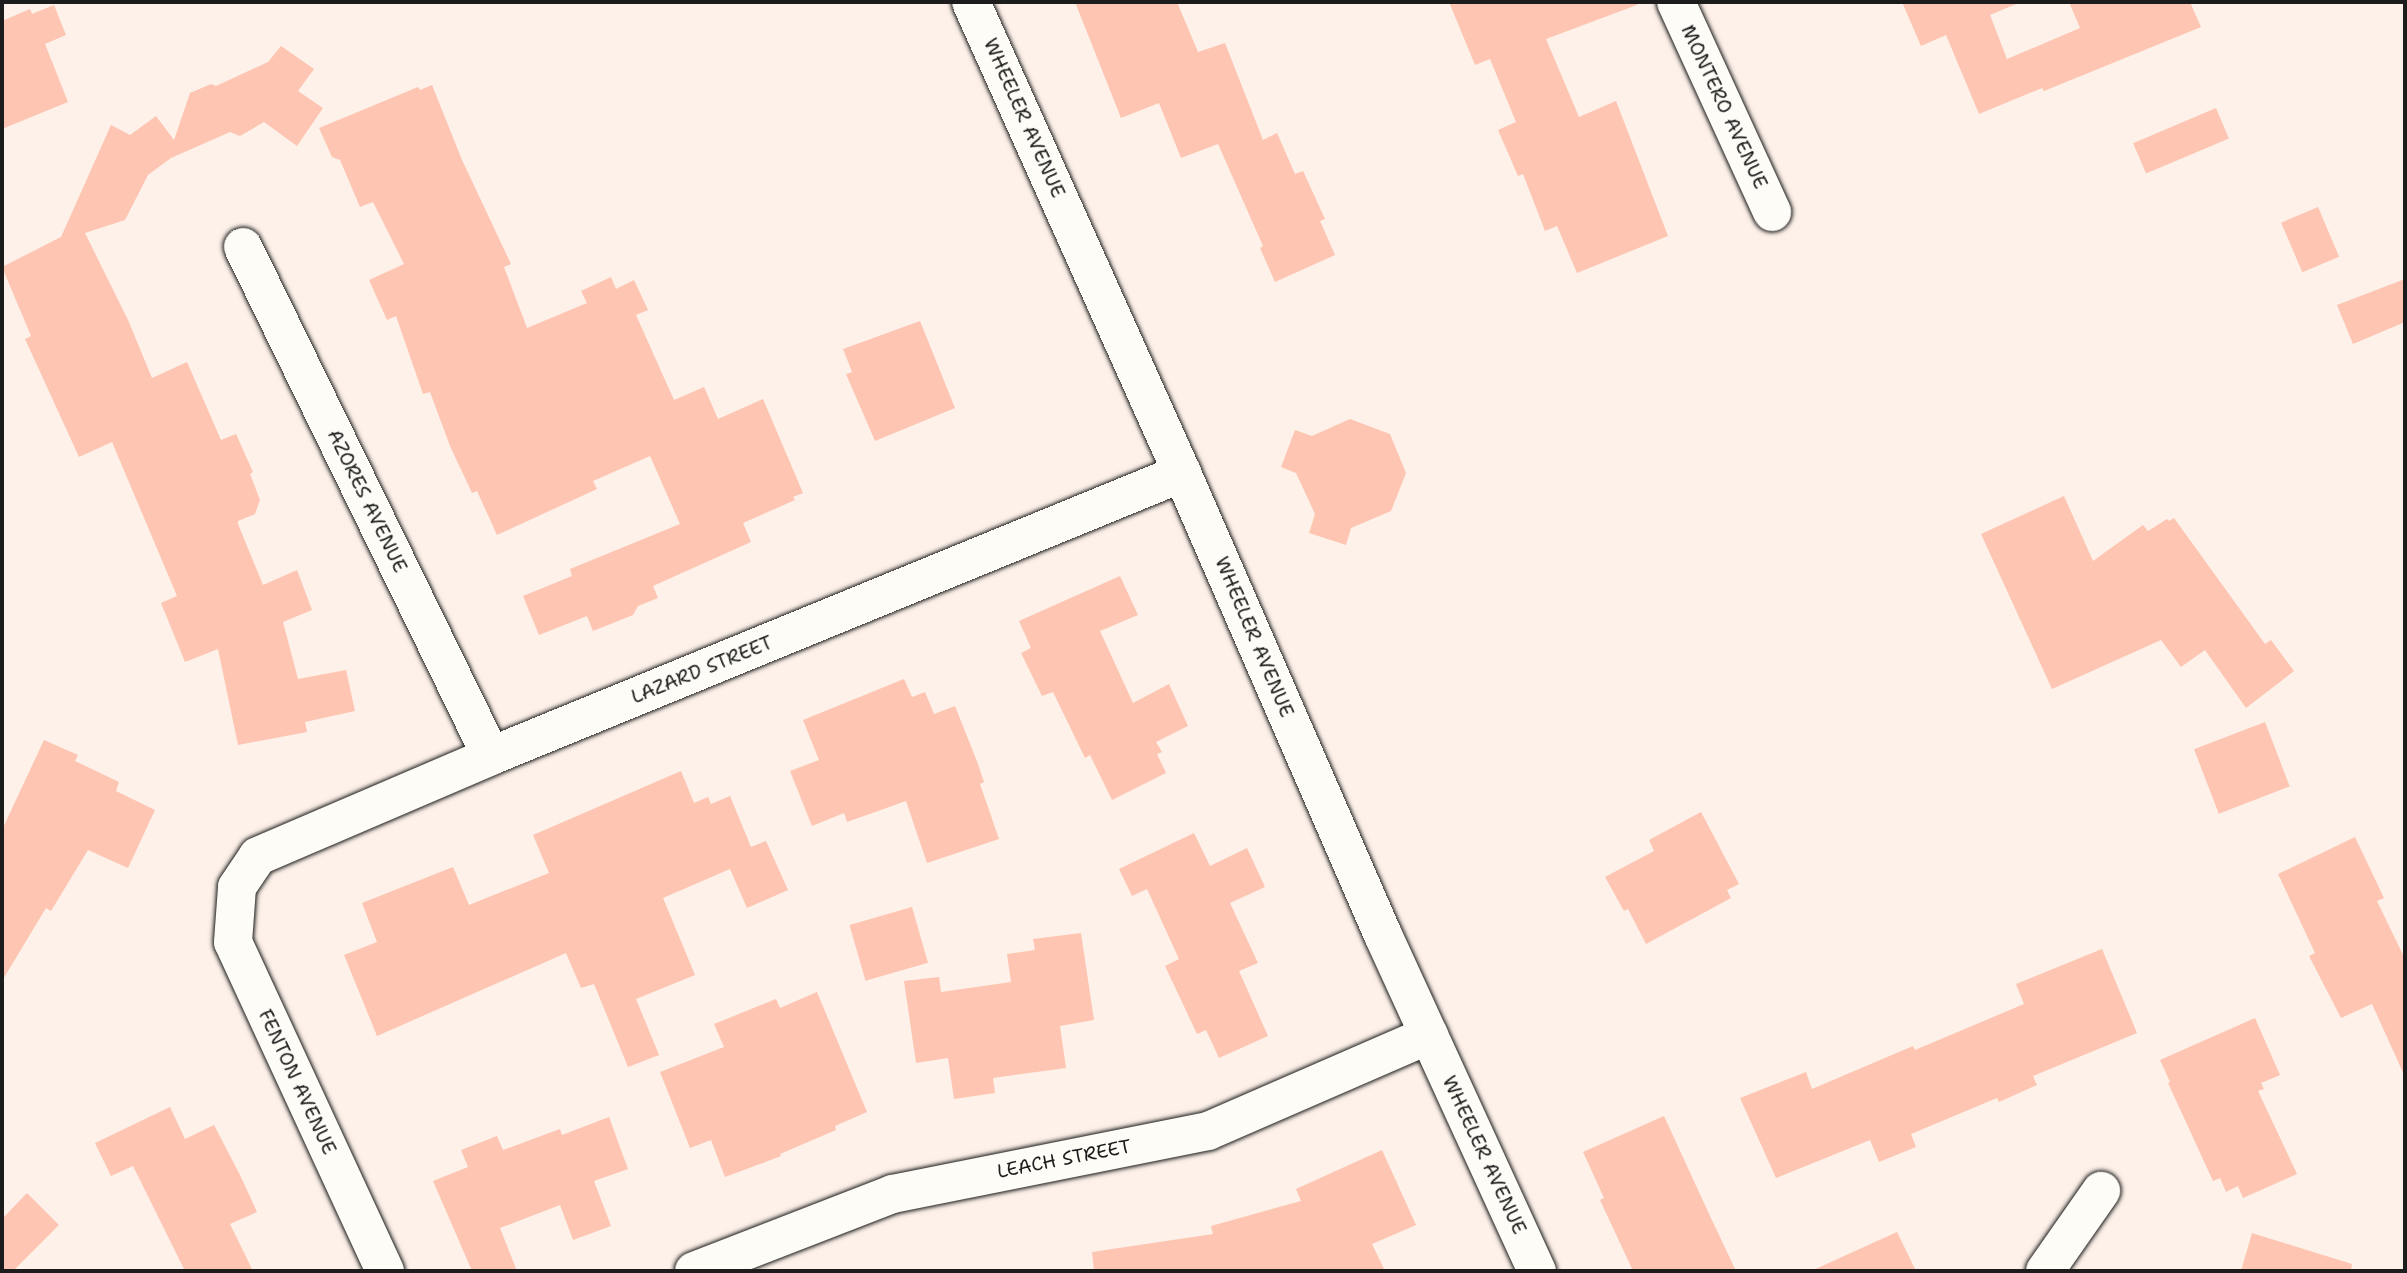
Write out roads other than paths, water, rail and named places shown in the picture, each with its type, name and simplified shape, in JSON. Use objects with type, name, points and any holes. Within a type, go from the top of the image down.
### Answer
[{"type":"street","name":"WHEELER AVENUE","points":[[971,2],[1429,1035],[1537,1271]]},
{"type":"street","name":"MONTERO AVENUE","points":[[1676,2],[1773,212]]},
{"type":"street","name":"AZORES AVENUE","points":[[243,247],[491,756]]},
{"type":"street","name":"LAZARD STREET","points":[[237,887],[258,856],[491,756],[1182,473]]},
{"type":"street","name":"FENTON AVENUE","points":[[237,887],[233,942],[385,1271]]},
{"type":"street","name":"LEACH STREET","points":[[694,1271],[893,1194],[1208,1131],[1429,1035]]},
{"type":"street","points":[[2045,1271],[2101,1191]]}]
